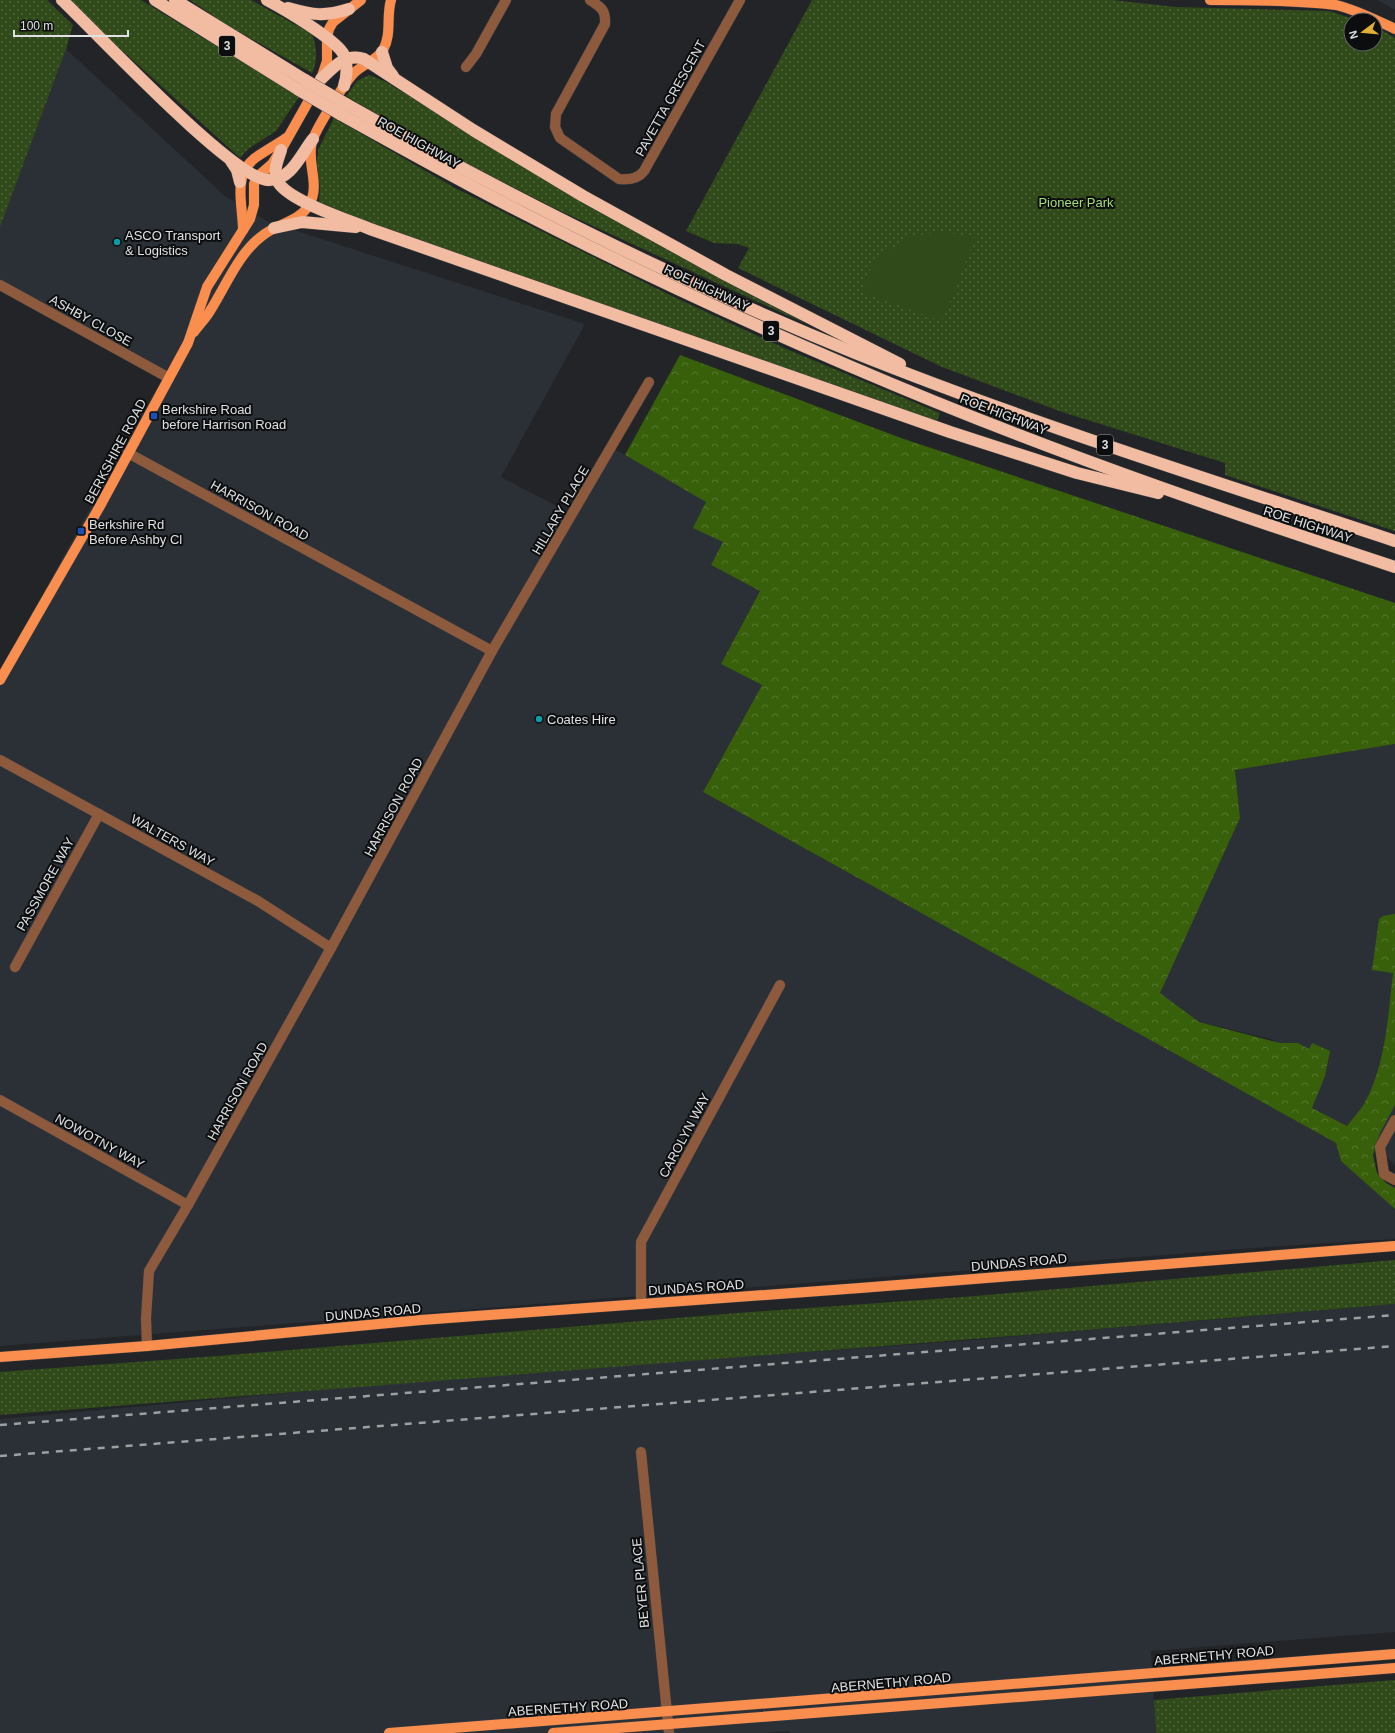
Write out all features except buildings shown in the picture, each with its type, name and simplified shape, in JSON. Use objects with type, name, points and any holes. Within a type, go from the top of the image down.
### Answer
[{"type":"highway","points":[[62,0],[175,112],[228,158],[257,177],[269,180],[276,179],[291,170],[313,139]]},
{"type":"highway","name":"ROE HIGHWAY","points":[[155,0],[524,214],[750,322],[935,402],[1032,440],[1219,509],[1395,567]]},
{"type":"highway","name":"ROE HIGHWAY","points":[[175,0],[302,85]]},
{"type":"highway","points":[[271,2],[314,16],[331,14],[349,9]]},
{"type":"highway","points":[[271,2],[327,38],[339,48],[345,59],[347,70],[344,86]]},
{"type":"highway","points":[[382,52],[388,70],[396,80]]},
{"type":"highway","points":[[321,79],[345,59],[358,57],[369,62],[528,163],[668,244],[756,291],[875,350],[942,387]]},
{"type":"highway","name":"ROE HIGHWAY","points":[[343,109],[580,229],[753,310],[942,387],[1095,441],[1395,542]]},
{"type":"highway","points":[[281,150],[275,167],[276,179],[288,193],[310,204],[370,229],[573,301],[1013,453],[1077,473],[1219,509]]},
{"type":"highway","points":[[228,158],[237,170],[240,182]]},
{"type":"highway","points":[[274,228],[302,222],[370,229]]},
{"type":"main road","points":[[257,177],[272,164],[321,79],[327,61],[327,38],[329,29],[333,22],[361,0]]},
{"type":"main road","points":[[310,204],[314,190],[311,156],[313,139],[344,86],[355,72],[382,52],[388,37],[388,12],[391,0]]},
{"type":"main road","points":[[1210,0],[1302,2],[1335,5],[1370,17],[1395,30]]},
{"type":"main road","points":[[243,230],[240,182],[245,170],[254,159],[278,144],[292,131]]},
{"type":"main road","name":"BERKSHIRE ROAD","points":[[0,680],[100,506],[190,337],[207,287],[243,230],[253,211],[254,184],[257,177]]},
{"type":"main road","name":"BERKSHIRE ROAD","points":[[190,337],[209,312],[244,255],[261,236],[295,218],[310,204]]},
{"type":"main road","name":"DUNDAS ROAD","points":[[0,1357],[147,1346],[421,1320],[1395,1246]]},
{"type":"main road","name":"ABERNETHY ROAD","points":[[389,1733],[1395,1654]]},
{"type":"main road","points":[[1320,1660],[1321,1674]]},
{"type":"main road","name":"ABERNETHY ROAD","points":[[554,1733],[669,1728],[1395,1668]]},
{"type":"street","points":[[466,67],[476,54],[506,0]]},
{"type":"street","name":"PAVETTA CRESCENT","points":[[590,0],[602,7],[606,14],[606,24],[556,114],[555,127],[560,138],[619,179],[626,180],[634,178],[644,171],[740,0]]},
{"type":"street","name":"ASHBY CLOSE","points":[[0,285],[169,378]]},
{"type":"street","name":"HILLARY PLACE","points":[[492,651],[649,382]]},
{"type":"street","name":"HARRISON ROAD","points":[[128,453],[492,651],[331,948],[188,1205],[149,1271],[146,1318],[147,1346]]},
{"type":"street","name":"WALTERS WAY","points":[[0,760],[258,901],[331,948]]},
{"type":"street","name":"PASSMORE WAY","points":[[14,967],[99,814]]},
{"type":"street","name":"CAROLYN WAY","points":[[641,1304],[641,1242],[780,985]]},
{"type":"street","name":"NOWOTNY WAY","points":[[0,1100],[188,1205]]},
{"type":"street","points":[[1395,1120],[1380,1147],[1384,1174],[1395,1180]]},
{"type":"street","name":"BEYER PLACE","points":[[641,1452],[666,1712],[669,1728]]},
{"type":"shaded area","points":[[1377,0],[1395,0],[1395,10]]},
{"type":"shaded area","points":[[66,49],[225,196],[269,222],[585,324],[501,477],[572,514],[611,447],[707,502],[723,542],[711,565],[760,591],[721,664],[762,685],[703,792],[1336,1143],[1341,1161],[1395,1193],[1395,1239],[1267,1247],[0,1346],[0,671],[164,375],[0,286],[0,226]]},
{"type":"shaded area","points":[[1395,744],[1395,1166],[1366,1136],[1312,1108],[1325,1076],[1271,1039],[1199,1022],[1159,993],[1240,818],[1235,770]]},
{"type":"shaded area","points":[[1395,1304],[1395,1632],[1151,1651],[1156,1733],[790,1733],[789,1731],[764,1733],[0,1733],[0,1419],[451,1378],[960,1341]]},
{"type":"green space","points":[[0,0],[47,0],[73,25],[66,49],[0,227]]},
{"type":"green space","points":[[67,0],[141,0],[299,97],[276,131],[248,149],[240,158]]},
{"type":"green space","points":[[190,0],[251,0],[312,34],[316,54],[312,73],[227,25]]},
{"type":"green space","name":"Pioneer Park","points":[[812,0],[1112,0],[1176,7],[1329,11],[1343,16],[1343,52],[1383,52],[1383,31],[1395,38],[1395,531],[1225,475],[1225,463],[1062,412],[942,367],[738,268],[749,248],[738,244],[714,243],[686,231]]},
{"type":"green space","points":[[369,75],[384,81],[673,252],[806,324],[554,208],[432,146],[346,96],[357,81]]},
{"type":"green space","points":[[334,118],[455,188],[674,297],[784,348],[940,413],[936,424],[373,224],[319,202],[320,187],[317,165],[318,150]]},
{"type":"green space","points":[[945,232],[975,238],[944,317],[939,320],[861,292],[871,268],[887,251],[912,236]]},
{"type":"green space","points":[[680,355],[901,438],[1395,603],[1395,744],[1235,770],[1240,818],[1160,993],[1199,1022],[1280,1043],[1298,1043],[1309,1049],[1312,1043],[1330,1051],[1325,1076],[1312,1108],[1347,1126],[1364,1104],[1382,1057],[1393,973],[1372,970],[1379,919],[1383,916],[1395,914],[1395,1105],[1380,1133],[1373,1155],[1377,1173],[1386,1183],[1395,1188],[1395,1209],[1341,1161],[1336,1143],[703,792],[762,685],[721,664],[760,591],[711,565],[723,542],[693,528],[706,502],[625,455]]},
{"type":"green space","points":[[1395,1260],[1395,1304],[1063,1332],[0,1415],[0,1372],[217,1356],[737,1313],[963,1297]]},
{"type":"green space","points":[[1395,1680],[1395,1733],[1156,1733],[1154,1700]]},
{"type":"railway","points":[[0,1425],[1395,1315]]},
{"type":"railway","points":[[0,1456],[1395,1346]]},
{"type":"place","name":"ASCO Transport & Logistics","points":[[117,242]]},
{"type":"place","name":"Berkshire Road before Harrison Road","points":[[154,416]]},
{"type":"place","name":"Berkshire Rd Before Ashby Cl","points":[[81,531]]},
{"type":"place","name":"Coates Hire","points":[[539,719]]}]
